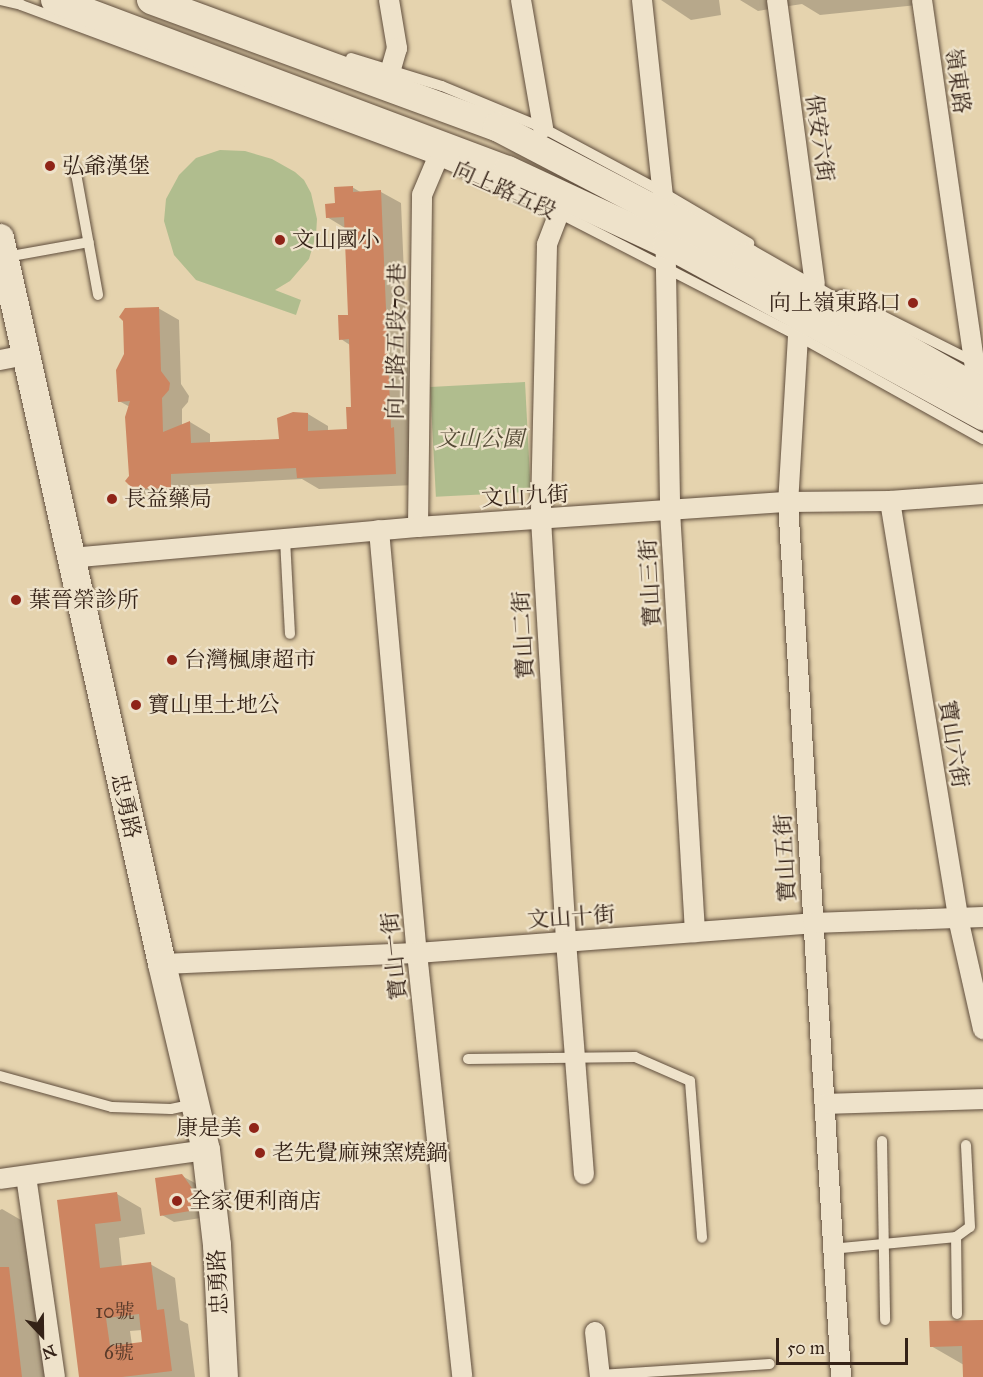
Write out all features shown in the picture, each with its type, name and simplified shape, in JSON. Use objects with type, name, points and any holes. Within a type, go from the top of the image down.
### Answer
[{"type":"main road","name":"向上路五段","points":[[55,0],[666,230]]},
{"type":"main road","name":"向上路五段","points":[[151,0],[497,127],[666,230],[981,400]]},
{"type":"main road","name":"忠勇路","points":[[2,248],[12,357],[70,558],[162,964],[207,1150],[217,1245],[224,1377]]},
{"type":"street","points":[[389,0],[397,48],[390,72]]},
{"type":"street","points":[[521,0],[543,128]]},
{"type":"street","name":"寶山三街","points":[[642,0],[666,230],[670,511],[695,932]]},
{"type":"street","name":"保安六街","points":[[777,0],[810,280]]},
{"type":"street","name":"嶺東路","points":[[922,0],[981,400]]},
{"type":"street","name":"向上路五段70巷","points":[[418,527],[422,195],[437,160]]},
{"type":"street","name":"寶山二街","points":[[559,213],[547,245],[541,519],[566,941],[584,1174]]},
{"type":"street","name":"寶山五街","points":[[798,336],[788,502],[825,1104],[831,1249],[841,1377]]},
{"type":"street","name":"文山九街","points":[[70,558],[418,527],[788,502],[890,501],[983,494]]},
{"type":"street","name":"寶山六街","points":[[890,501],[958,918],[983,1029]]},
{"type":"street","name":"寶山一街","points":[[379,530],[417,953],[462,1377]]},
{"type":"street","name":"文山十街","points":[[162,964],[417,953],[813,922],[983,917]]},
{"type":"street","points":[[825,1104],[983,1098]]},
{"type":"street","points":[[0,1179],[207,1150]]},
{"type":"street","points":[[26,1176],[55,1377]]},
{"type":"street","points":[[595,1332],[600,1376]]},
{"type":"lane","name":"向上路五段","points":[[0,0],[32,9],[437,160],[559,213],[755,247]]},
{"type":"lane","name":"向上路五段","points":[[336,53],[390,72],[442,86],[543,128],[798,336],[981,400]]},
{"type":"lane","points":[[75,168],[98,295]]},
{"type":"lane","points":[[2,248],[89,242]]},
{"type":"lane","points":[[810,280],[981,400]]},
{"type":"lane","points":[[285,538],[290,634]]},
{"type":"lane","points":[[468,1059],[635,1057],[690,1082],[702,1238]]},
{"type":"lane","points":[[0,1076],[34,1083],[89,1102],[112,1107],[171,1108],[195,1104]]},
{"type":"lane","points":[[882,1141],[885,1320]]},
{"type":"lane","points":[[831,1249],[956,1237],[970,1227],[966,1145]]},
{"type":"lane","points":[[956,1237],[957,1314]]},
{"type":"lane","points":[[600,1376],[770,1364]]},
{"type":"green space","points":[[220,150],[245,151],[272,159],[295,172],[304,180],[311,193],[317,219],[316,235],[309,259],[290,281],[275,290],[301,300],[296,315],[196,280],[174,255],[164,221],[166,199],[179,175],[196,158]]},
{"type":"green space","name":"文山公園","points":[[525,382],[531,492],[436,497],[430,387]]},
{"type":"building","points":[[353,186],[353,192],[381,190],[391,428],[394,427],[396,474],[297,478],[296,468],[171,474],[171,488],[133,489],[125,481],[129,476],[125,417],[130,401],[118,402],[116,370],[124,354],[123,321],[119,317],[125,308],[159,307],[161,371],[170,383],[169,390],[162,398],[163,432],[190,421],[191,443],[279,439],[277,418],[293,412],[308,413],[308,431],[347,429],[346,407],[351,407],[349,339],[339,340],[338,315],[348,315],[344,217],[326,218],[325,204],[335,203],[334,187]]},
{"type":"building","name":"全家便利商店","points":[[182,1174],[194,1191],[196,1210],[160,1216],[155,1178]]},
{"type":"building","points":[[117,1192],[121,1221],[95,1224],[100,1268],[151,1262],[157,1310],[164,1309],[172,1371],[122,1377],[79,1377],[57,1200]],"holes":[[[139,1314],[142,1342],[110,1346],[106,1318]]]},
{"type":"building","points":[[0,1267],[9,1267],[22,1377],[0,1377]]},
{"type":"building","points":[[983,1320],[983,1377],[963,1377],[962,1346],[930,1347],[929,1321]]},
{"type":"place","name":"弘爺漢堡","points":[[50,166]]},
{"type":"place","name":"文山國小","points":[[280,240]]},
{"type":"place","name":"向上嶺東路口","points":[[913,303]]},
{"type":"place","name":"長益藥局","points":[[112,499]]},
{"type":"place","name":"葉晉榮診所","points":[[16,600]]},
{"type":"place","name":"台灣楓康超市","points":[[172,660]]},
{"type":"place","name":"寶山里土地公","points":[[136,705]]},
{"type":"place","name":"康是美","points":[[254,1128]]},
{"type":"place","name":"老先覺麻辣窯燒鍋","points":[[260,1153]]},
{"type":"place","name":"全家便利商店","points":[[177,1201]]}]
